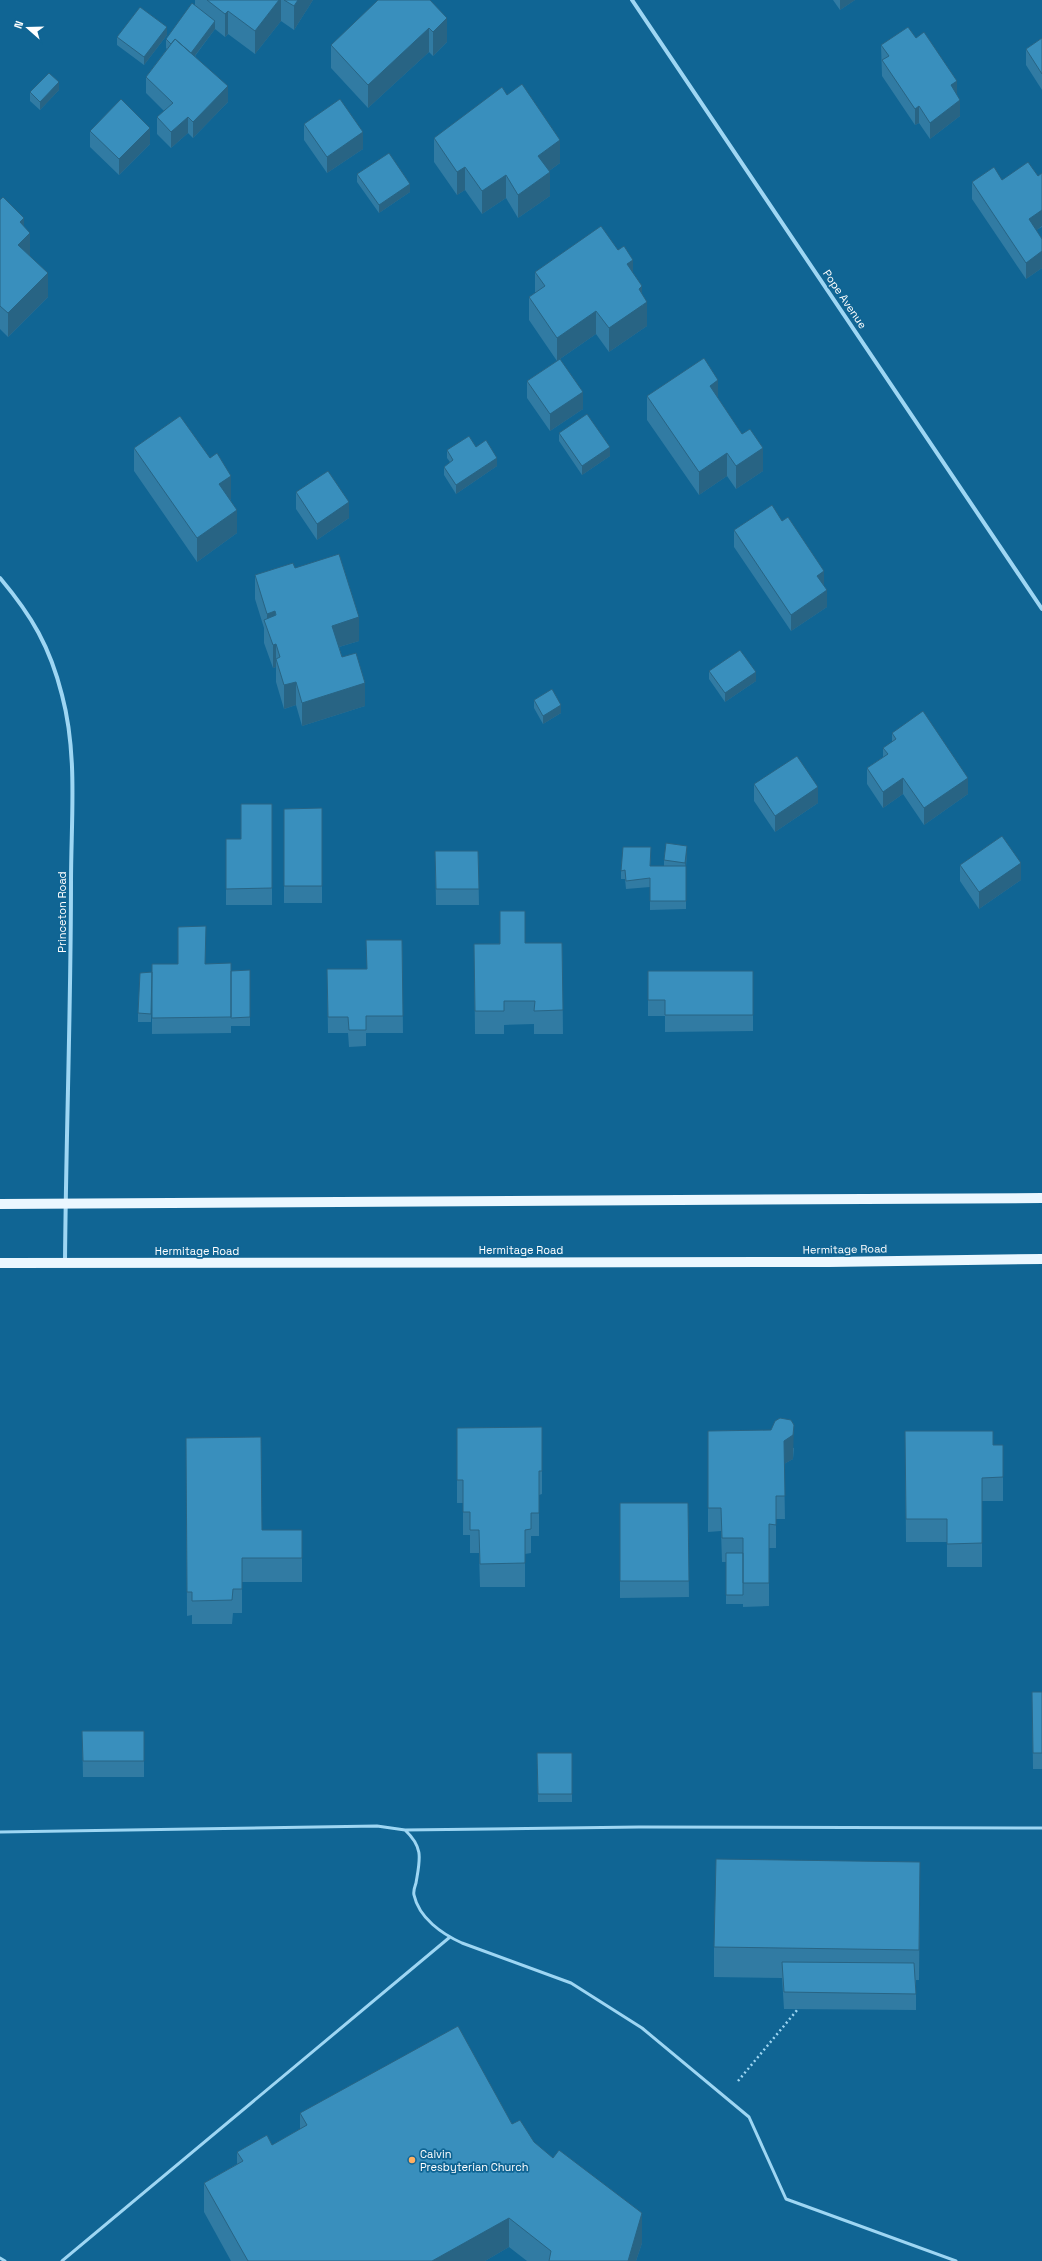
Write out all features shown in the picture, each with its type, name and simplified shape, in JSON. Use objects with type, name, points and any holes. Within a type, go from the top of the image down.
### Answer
[{"type":"main road","points":[[0,1204],[1042,1198]]},
{"type":"main road","name":"Hermitage Road","points":[[0,1263],[829,1262],[1042,1259]]},
{"type":"street","name":"Pope Avenue","points":[[632,0],[1042,609]]},
{"type":"street","name":"Princeton Road","points":[[0,578],[23,606],[46,647],[63,696],[72,754],[71,971],[65,1263]]},
{"type":"lane","points":[[0,1832],[378,1826],[405,1830],[639,1827],[1042,1828]]},
{"type":"lane","points":[[405,1830],[415,1840],[420,1856],[414,1894],[427,1921],[450,1938],[571,1983],[642,2028],[749,2117],[786,2199],[956,2261]]},
{"type":"lane","points":[[62,2261],[450,1938]]},
{"type":"lane","points":[[0,2258],[5,2261]]},
{"type":"path","points":[[725,2097],[798,2009]]},
{"type":"building","points":[[207,0],[279,0],[255,31],[228,11],[225,14]]},
{"type":"building","points":[[284,0],[298,0],[294,6]]},
{"type":"building","points":[[378,0],[430,0],[447,18],[433,32],[429,28],[368,85],[331,45]]},
{"type":"building","points":[[192,3],[215,21],[191,53],[175,39],[171,44],[166,39]]},
{"type":"building","points":[[140,7],[167,27],[144,57],[117,37]]},
{"type":"building","points":[[908,27],[916,38],[924,32],[957,81],[951,85],[960,100],[930,123],[919,106],[915,109],[882,60],[889,56],[881,45]]},
{"type":"building","points":[[1042,38],[1042,74],[1026,49]]},
{"type":"building","points":[[175,39],[228,86],[193,122],[188,117],[171,132],[157,117],[173,103],[146,77]]},
{"type":"building","points":[[49,73],[59,82],[40,102],[30,92]]},
{"type":"building","points":[[522,84],[560,140],[538,156],[550,172],[518,195],[506,175],[482,191],[465,167],[457,172],[434,138],[502,87],[507,95]]},
{"type":"building","points":[[121,99],[150,128],[119,159],[90,131]]},
{"type":"building","points":[[340,99],[363,132],[327,157],[304,124]]},
{"type":"building","points":[[389,153],[410,184],[379,205],[357,174]]},
{"type":"building","points":[[1028,162],[1038,176],[1042,173],[1042,210],[1029,219],[1042,239],[1042,251],[1026,263],[972,182],[994,167],[1002,180]]},
{"type":"building","points":[[3,197],[24,218],[20,222],[30,233],[18,245],[48,273],[8,313],[0,306],[0,200]]},
{"type":"building","points":[[601,226],[618,250],[624,246],[633,260],[627,264],[642,286],[639,289],[647,302],[609,328],[596,311],[557,338],[529,297],[545,286],[535,272]]},
{"type":"building","points":[[704,358],[718,380],[710,386],[742,434],[750,429],[763,448],[736,466],[727,453],[699,472],[647,396]]},
{"type":"building","points":[[560,359],[583,392],[550,414],[527,381]]},
{"type":"building","points":[[587,414],[610,447],[582,466],[559,433]]},
{"type":"building","points":[[180,416],[210,458],[217,453],[231,476],[219,484],[237,510],[197,538],[134,448]]},
{"type":"building","points":[[469,436],[476,447],[486,440],[497,458],[456,485],[444,467],[453,460],[447,450]]},
{"type":"building","points":[[328,471],[349,502],[317,524],[296,492]]},
{"type":"building","points":[[772,505],[782,521],[788,517],[824,571],[817,576],[827,590],[791,615],[734,530]]},
{"type":"building","points":[[339,554],[359,617],[332,626],[342,657],[356,653],[365,683],[302,703],[296,682],[284,685],[276,659],[280,657],[276,644],[273,645],[264,620],[276,615],[275,611],[267,614],[255,575],[293,563],[295,568]]},
{"type":"building","points":[[740,650],[756,672],[725,693],[709,671]]},
{"type":"building","points":[[552,689],[561,705],[543,716],[534,700]]},
{"type":"building","points":[[923,711],[968,778],[924,808],[903,778],[883,792],[867,768],[888,754],[883,748],[896,739],[892,733]]},
{"type":"building","points":[[797,756],[818,787],[775,816],[754,784]]},
{"type":"building","points":[[241,804],[272,804],[272,888],[226,889],[226,839],[241,839]]},
{"type":"building","points":[[322,808],[322,886],[284,886],[284,809]]},
{"type":"building","points":[[1002,836],[1021,863],[979,892],[960,865]]},
{"type":"building","points":[[666,843],[687,846],[685,863],[664,860]]},
{"type":"building","points":[[623,847],[651,847],[650,866],[686,866],[686,901],[650,901],[650,878],[626,881],[625,870],[621,871]]},
{"type":"building","points":[[435,851],[478,851],[479,889],[436,889]]},
{"type":"building","points":[[500,911],[525,911],[525,943],[562,943],[563,1010],[534,1011],[535,1001],[504,1001],[504,1011],[475,1011],[474,944],[500,944]]},
{"type":"building","points":[[206,926],[205,964],[231,963],[231,1017],[152,1018],[152,964],[178,964],[178,927]]},
{"type":"building","points":[[366,940],[402,940],[403,1016],[366,1016],[366,1030],[349,1030],[348,1017],[328,1017],[327,969],[367,969]]},
{"type":"building","points":[[250,970],[250,1017],[231,1018],[231,971]]},
{"type":"building","points":[[648,971],[753,971],[753,1015],[665,1015],[665,1000],[648,1000]]},
{"type":"building","points":[[152,972],[151,1014],[138,1013],[140,973]]},
{"type":"building","points":[[780,1418],[791,1420],[794,1425],[793,1435],[784,1441],[785,1496],[776,1496],[776,1525],[769,1524],[769,1583],[743,1583],[743,1538],[722,1538],[721,1508],[708,1508],[708,1431],[771,1430],[775,1421]]},
{"type":"building","points":[[542,1427],[542,1471],[539,1471],[539,1513],[531,1513],[531,1529],[525,1530],[525,1563],[480,1564],[479,1530],[470,1530],[470,1512],[463,1512],[463,1480],[457,1480],[457,1428]]},
{"type":"building","points":[[905,1431],[993,1431],[993,1445],[1003,1445],[1003,1477],[982,1478],[982,1543],[947,1544],[947,1519],[906,1519]]},
{"type":"building","points":[[261,1437],[262,1530],[302,1530],[302,1558],[242,1558],[242,1589],[233,1589],[232,1600],[192,1601],[192,1592],[187,1592],[186,1438]]},
{"type":"building","points":[[620,1503],[688,1503],[689,1581],[620,1581]]},
{"type":"building","points":[[726,1553],[743,1553],[743,1595],[726,1595]]},
{"type":"building","points":[[1032,1692],[1042,1692],[1042,1753],[1033,1753]]},
{"type":"building","points":[[82,1731],[144,1731],[144,1761],[83,1761]]},
{"type":"building","points":[[537,1753],[572,1753],[572,1794],[538,1794]]},
{"type":"building","points":[[716,1859],[920,1862],[919,1950],[714,1947]]},
{"type":"building","points":[[782,1962],[914,1963],[916,1994],[784,1992]]},
{"type":"building","name":"Calvin Presbyterian Church","points":[[458,2026],[512,2124],[520,2120],[534,2142],[553,2158],[559,2150],[642,2213],[628,2261],[549,2261],[551,2251],[509,2218],[432,2261],[248,2261],[204,2183],[243,2161],[237,2152],[267,2135],[272,2145],[307,2125],[300,2113]]},
{"type":"place","name":"Calvin Presbyterian Church","points":[[412,2160]]}]
